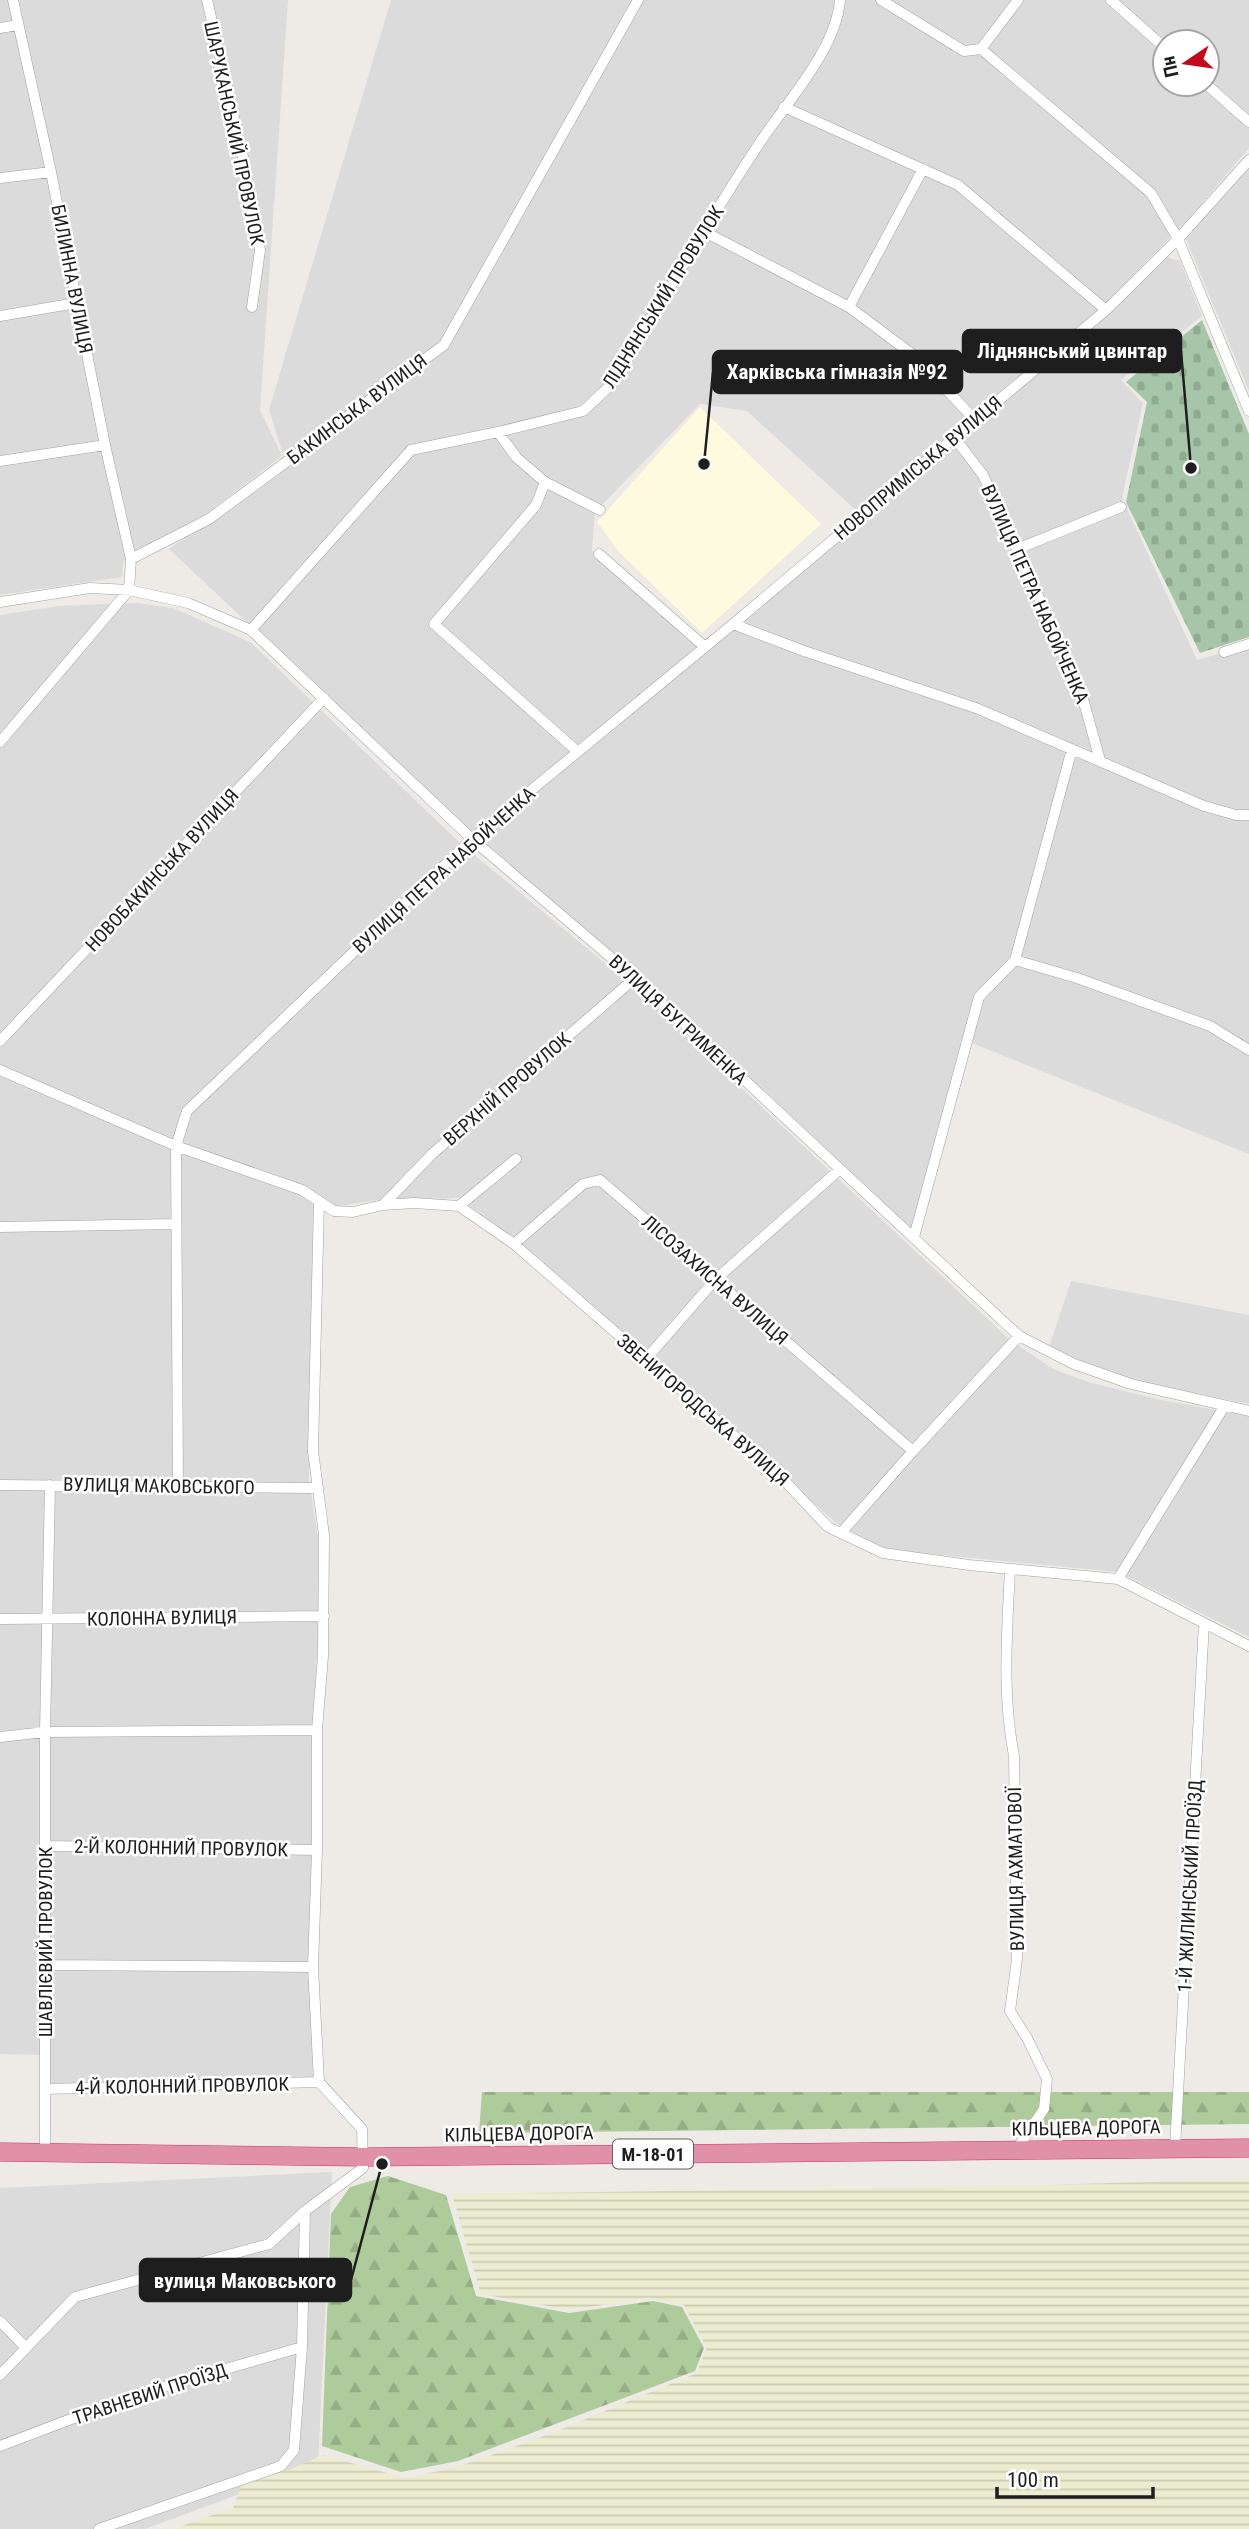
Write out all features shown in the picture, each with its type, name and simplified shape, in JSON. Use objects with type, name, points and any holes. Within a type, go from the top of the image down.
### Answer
[{"type":"highway","name":"КІЛЬЦЕВА ДОРОГА","points":[[0,2152],[364,2157],[1249,2148]]},
{"type":"street","name":"БИЛИННА ВУЛИЦЯ","points":[[13,0],[131,559]]},
{"type":"street","name":"ШАРУКАНСЬКИЙ ПРОВУЛОК","points":[[207,0],[242,152],[260,250],[252,307]]},
{"type":"street","name":"БАКИНСЬКА ВУЛИЦЯ","points":[[131,559],[209,519],[444,345],[638,0]]},
{"type":"street","name":"ЛІДНЯНСЬКИЙ ПРОВУЛОК","points":[[250,630],[411,450],[583,411],[612,384],[757,147],[821,53],[839,13],[840,0]]},
{"type":"street","points":[[881,0],[964,51],[981,49],[1018,0]]},
{"type":"street","points":[[1111,0],[1151,36]]},
{"type":"street","points":[[0,28],[18,25]]},
{"type":"street","points":[[981,49],[1151,193],[1178,239],[1249,411]]},
{"type":"street","points":[[1221,97],[1249,122]]},
{"type":"street","points":[[784,107],[958,185],[1106,310]]},
{"type":"street","name":"НОВОПРИМІСЬКА ВУЛИЦЯ","points":[[733,624],[1106,310],[1178,239],[1249,160]]},
{"type":"street","points":[[849,307],[923,169]]},
{"type":"street","points":[[0,178],[51,172]]},
{"type":"street","points":[[705,232],[849,307],[916,357],[974,419]]},
{"type":"street","points":[[0,316],[76,303]]},
{"type":"street","points":[[498,432],[517,458],[545,482],[600,510]]},
{"type":"street","name":"ВУЛИЦЯ ПЕТРА НАБОЙЧЕНКА","points":[[954,437],[983,475],[1080,688],[1100,760]]},
{"type":"street","points":[[0,461],[105,445]]},
{"type":"street","points":[[545,482],[536,505],[434,624],[578,752]]},
{"type":"street","points":[[1017,549],[1121,507]]},
{"type":"street","points":[[600,554],[705,647]]},
{"type":"street","points":[[0,743],[129,590],[131,559]]},
{"type":"street","name":"ВУЛИЦЯ БУГРИМЕНКА","points":[[0,602],[90,588],[129,590],[188,603],[250,630],[472,839],[635,978],[1019,1336],[1074,1364],[1131,1384],[1249,1410]]},
{"type":"street","points":[[733,624],[976,708],[1204,806],[1249,816]]},
{"type":"street","name":"ВУЛИЦЯ ПЕТРА НАБОЙЧЕНКА","points":[[178,1486],[176,1146],[187,1111],[472,839],[733,624]]},
{"type":"street","points":[[1224,652],[1249,644]]},
{"type":"street","name":"НОВОБАКИНСЬКА ВУЛИЦЯ","points":[[0,1041],[324,698]]},
{"type":"street","points":[[914,1237],[979,998],[1015,960],[1072,750]]},
{"type":"street","points":[[1015,960],[1077,978],[1210,1026],[1249,1050]]},
{"type":"street","name":"ВЕРХНІЙ ПРОВУЛОК","points":[[383,1205],[432,1154],[635,978]]},
{"type":"street","points":[[0,1070],[176,1146],[302,1190],[334,1211],[353,1212],[383,1205],[414,1203],[459,1206],[516,1159]]},
{"type":"street","points":[[646,1359],[715,1280],[839,1171]]},
{"type":"street","name":"ЛІСОЗАХИСНА ВУЛИЦЯ","points":[[514,1244],[583,1184],[600,1180],[913,1451]]},
{"type":"street","points":[[0,2375],[75,2297],[268,2244],[305,2211],[363,2168],[362,2129],[319,2082],[313,1967],[317,1730],[324,1616],[324,1535],[313,1451],[319,1201]]},
{"type":"street","name":"ЗВЕНИГОРОДСЬКА ВУЛИЦЯ","points":[[459,1206],[514,1244],[779,1475],[828,1527],[883,1553],[1118,1579],[1249,1646]]},
{"type":"street","points":[[0,1227],[175,1224]]},
{"type":"street","points":[[841,1533],[1019,1336]]},
{"type":"street","points":[[1118,1579],[1224,1406]]},
{"type":"street","name":"ВУЛИЦЯ МАКОВСЬКОГО","points":[[0,1485],[318,1488]]},
{"type":"street","name":"ШАВЛІЄВИЙ ПРОВУЛОК","points":[[45,2152],[45,1732],[50,1485]]},
{"type":"street","name":"ВУЛИЦЯ АХМАТОВОЇ","points":[[1010,1569],[1006,1663],[1007,1723],[1014,1756],[1017,1959],[1010,2011],[1047,2079],[1044,2109],[1016,2150]]},
{"type":"street","name":"КОЛОННА ВУЛИЦЯ","points":[[0,1619],[324,1616]]},
{"type":"street","name":"1-Й ЖИЛИНСЬКИЙ ПРОЇЗД","points":[[1175,2148],[1204,1623]]},
{"type":"street","points":[[0,1737],[45,1732],[317,1730]]},
{"type":"street","name":"2-Й КОЛОННИЙ ПРОВУЛОК","points":[[45,1846],[317,1850]]},
{"type":"street","points":[[45,1965],[313,1967]]},
{"type":"street","name":"4-Й КОЛОННИЙ ПРОВУЛОК","points":[[45,2089],[319,2082]]},
{"type":"street","points":[[99,2529],[281,2466],[294,2450],[302,2347],[305,2211]]},
{"type":"street","points":[[0,2321],[26,2348]]},
{"type":"street","name":"ТРАВНЕВИЙ ПРОЇЗД","points":[[0,2446],[128,2397],[302,2347]]},
{"type":"shaded area","points":[[0,0],[288,0],[260,410],[282,456],[203,516],[123,561],[122,577],[0,595]]},
{"type":"shaded area","points":[[391,0],[1249,0],[1249,148],[1190,217],[1098,311],[858,512],[747,411],[700,404],[595,512],[592,551],[705,653],[963,439],[1166,257],[1180,261],[1202,316],[1121,380],[1143,403],[1122,498],[1197,660],[1249,645],[1249,1154],[962,1039],[911,1228],[473,835],[169,549],[287,467],[269,410]]},
{"type":"shaded area","points":[[1249,166],[1249,391],[1186,239]]},
{"type":"shaded area","points":[[700,407],[821,524],[702,633],[619,552],[597,522]]},
{"type":"shaded area","points":[[136,603],[173,608],[250,642],[460,843],[636,989],[1009,1339],[1053,1369],[1088,1382],[1157,1399],[1249,1416],[1249,1637],[1118,1572],[883,1548],[836,1523],[523,1244],[459,1198],[378,1200],[313,1210],[309,1479],[318,1539],[318,1637],[311,1757],[313,2077],[49,2084],[48,2055],[0,2054],[0,615],[58,606]]},
{"type":"shaded area","points":[[1071,1281],[1249,1315],[1249,1404],[1134,1381],[1076,1361],[1049,1347]]},
{"type":"shaded area","points":[[332,2172],[318,2465],[145,2529],[0,2529],[0,2188]]},
{"type":"green space","points":[[1202,320],[1249,434],[1249,637],[1200,653],[1126,502],[1147,402],[1126,382]]},
{"type":"green space","points":[[482,2092],[1249,2092],[1249,2124],[479,2133]]},
{"type":"green space","points":[[388,2176],[446,2195],[476,2296],[569,2313],[653,2301],[682,2307],[704,2348],[695,2371],[458,2461],[401,2472],[322,2446],[331,2214],[350,2187]]},
{"type":"green space","points":[[1249,2179],[1249,2529],[173,2529],[233,2508],[242,2483],[288,2470],[323,2455],[405,2478],[458,2467],[552,2433],[697,2373],[707,2348],[684,2305],[650,2298],[570,2310],[481,2294],[452,2194],[974,2187]]},
{"type":"place","name":"Харківська гімназія №92","points":[[704,464]]},
{"type":"place","name":"Ліднянський цвинтар","points":[[1191,468]]},
{"type":"place","name":"вулиця Маковського","points":[[382,2164]]}]
